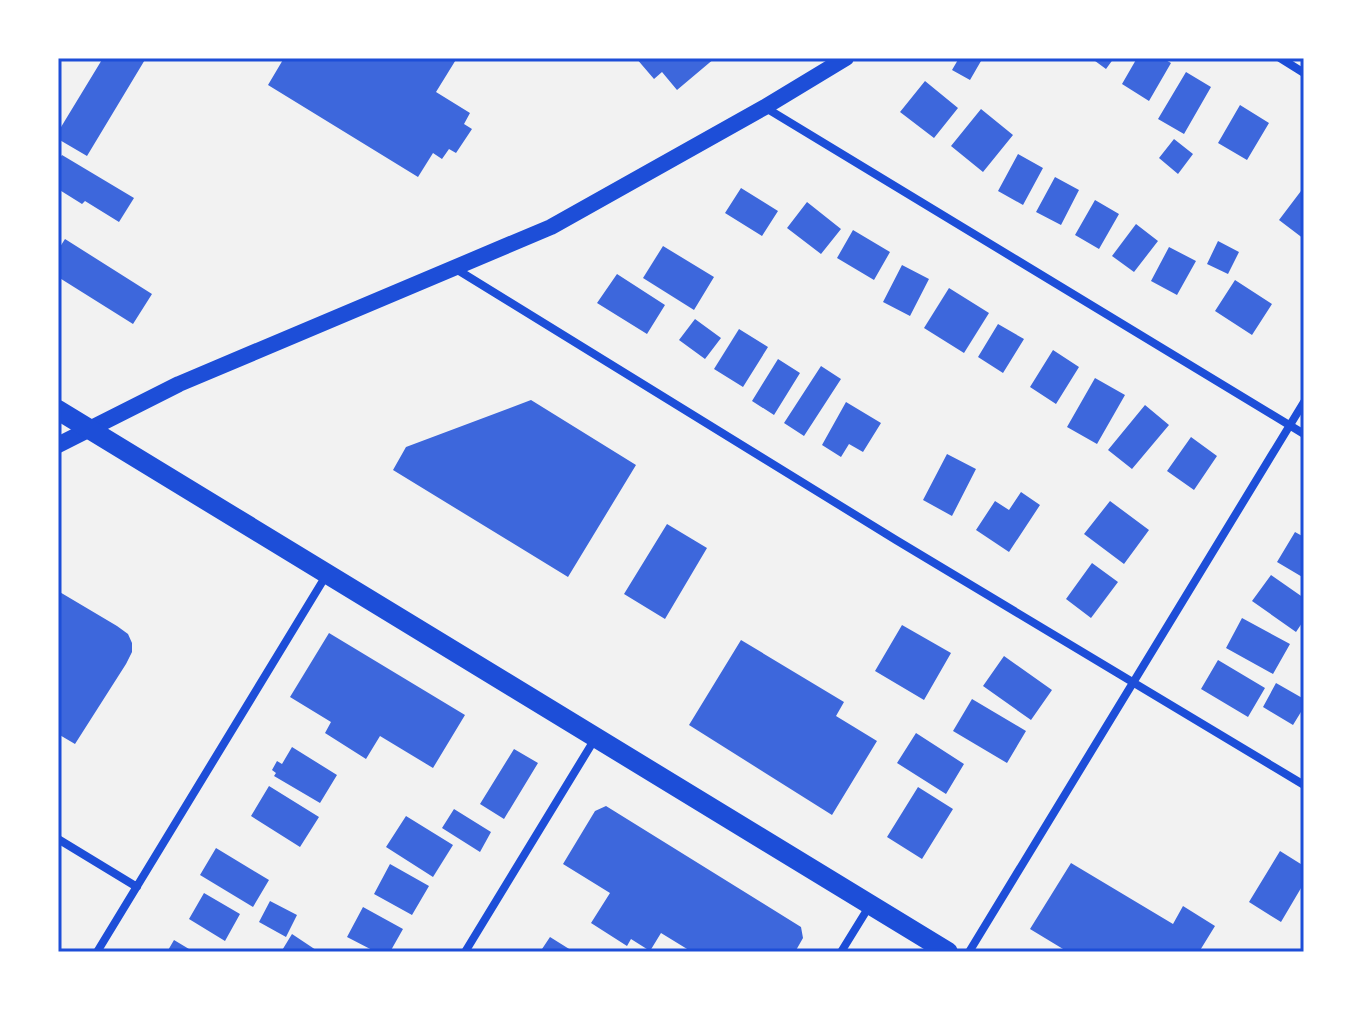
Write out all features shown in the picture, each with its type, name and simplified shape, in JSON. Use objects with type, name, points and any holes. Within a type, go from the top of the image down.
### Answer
[{"type":"main road","points":[[58,445],[156,394],[455,268],[579,212],[846,58]]},
{"type":"main road","points":[[58,410],[948,952]]},
{"type":"street","points":[[1280,58],[1304,73]]},
{"type":"street","points":[[765,107],[1304,434]]},
{"type":"street","points":[[455,268],[1304,785]]},
{"type":"street","points":[[969,952],[1304,402]]},
{"type":"street","points":[[97,952],[327,574]]},
{"type":"street","points":[[465,952],[596,737]]},
{"type":"street","points":[[58,839],[137,887]]},
{"type":"street","points":[[841,952],[870,905]]},
{"type":"building","points":[[103,58],[146,58],[87,156],[58,139],[58,132]]},
{"type":"building","points":[[284,58],[457,58],[436,92],[470,113],[464,124],[472,129],[456,153],[449,149],[442,159],[433,153],[418,177],[268,85]]},
{"type":"building","points":[[636,58],[715,58],[677,90],[662,72],[654,79]]},
{"type":"building","points":[[959,58],[981,61],[970,80],[952,70]]},
{"type":"building","points":[[1091,58],[1114,58],[1106,69]]},
{"type":"building","points":[[1137,58],[1162,58],[1171,63],[1149,101],[1122,84]]},
{"type":"building","points":[[1186,72],[1211,87],[1184,134],[1158,119]]},
{"type":"building","points":[[925,81],[958,108],[934,138],[900,112]]},
{"type":"building","points":[[1240,105],[1269,123],[1247,160],[1218,143]]},
{"type":"building","points":[[981,109],[1013,135],[983,172],[951,146]]},
{"type":"building","points":[[1174,139],[1193,154],[1178,174],[1159,158]]},
{"type":"building","points":[[1018,154],[1043,168],[1023,205],[998,191]]},
{"type":"building","points":[[62,155],[134,198],[119,222],[58,189],[58,161]]},
{"type":"building","points":[[1055,177],[1079,190],[1061,225],[1036,212]]},
{"type":"building","points":[[1304,187],[1304,239],[1279,220]]},
{"type":"building","points":[[741,188],[778,211],[762,236],[725,213]]},
{"type":"building","points":[[1095,200],[1119,214],[1099,249],[1075,235]]},
{"type":"building","points":[[807,202],[841,229],[821,254],[787,228]]},
{"type":"building","points":[[1136,224],[1158,241],[1134,272],[1112,256]]},
{"type":"building","points":[[853,230],[890,252],[874,280],[837,258]]},
{"type":"building","points":[[65,239],[152,294],[133,324],[58,277],[58,250]]},
{"type":"building","points":[[1218,241],[1239,252],[1228,274],[1207,264]]},
{"type":"building","points":[[663,246],[714,277],[694,310],[643,278]]},
{"type":"building","points":[[1169,247],[1196,261],[1177,295],[1151,281]]},
{"type":"building","points":[[902,265],[929,279],[910,316],[883,302]]},
{"type":"building","points":[[617,274],[665,305],[647,334],[597,303]]},
{"type":"building","points":[[1235,280],[1272,304],[1252,335],[1215,311]]},
{"type":"building","points":[[949,288],[989,313],[964,353],[924,328]]},
{"type":"building","points":[[695,319],[721,338],[705,359],[679,340]]},
{"type":"building","points":[[998,324],[1024,339],[1003,373],[978,357]]},
{"type":"building","points":[[739,329],[768,347],[743,387],[714,369]]},
{"type":"building","points":[[1053,350],[1079,367],[1056,404],[1030,387]]},
{"type":"building","points":[[778,359],[800,373],[774,415],[752,401]]},
{"type":"building","points":[[821,366],[841,379],[804,436],[784,423]]},
{"type":"building","points":[[1095,378],[1125,395],[1097,444],[1067,427]]},
{"type":"building","points":[[531,400],[636,465],[568,577],[393,470],[406,447]]},
{"type":"building","points":[[846,402],[881,423],[863,452],[849,444],[841,457],[822,445]]},
{"type":"building","points":[[1145,405],[1169,425],[1132,469],[1108,450]]},
{"type":"building","points":[[1191,437],[1217,456],[1194,490],[1167,471]]},
{"type":"building","points":[[947,454],[976,469],[952,516],[923,500]]},
{"type":"building","points":[[1021,492],[1040,505],[1009,552],[976,530],[995,501],[1009,510]]},
{"type":"building","points":[[1110,501],[1149,530],[1124,564],[1084,534]]},
{"type":"building","points":[[667,524],[707,548],[665,619],[624,594]]},
{"type":"building","points":[[1295,532],[1304,537],[1304,578],[1277,562]]},
{"type":"building","points":[[1092,563],[1118,582],[1091,618],[1066,599]]},
{"type":"building","points":[[1271,575],[1304,598],[1304,620],[1296,632],[1252,601]]},
{"type":"building","points":[[58,591],[117,626],[128,634],[132,643],[132,652],[126,664],[75,744],[58,734]]},
{"type":"building","points":[[1242,618],[1290,644],[1273,674],[1226,648]]},
{"type":"building","points":[[902,625],[951,653],[924,700],[875,671]]},
{"type":"building","points":[[329,633],[465,715],[433,768],[380,736],[366,759],[325,733],[331,722],[290,697]]},
{"type":"building","points":[[741,640],[844,702],[836,716],[877,741],[832,815],[689,725]]},
{"type":"building","points":[[1004,656],[1052,690],[1031,720],[983,686]]},
{"type":"building","points":[[1218,660],[1265,688],[1248,717],[1201,689]]},
{"type":"building","points":[[1276,683],[1304,699],[1304,707],[1293,725],[1263,707]]},
{"type":"building","points":[[972,699],[1026,731],[1007,763],[953,731]]},
{"type":"building","points":[[916,733],[964,764],[946,794],[897,763]]},
{"type":"building","points":[[292,747],[337,775],[320,803],[274,776],[276,773],[272,770],[277,761],[282,764]]},
{"type":"building","points":[[514,749],[538,763],[504,819],[480,804]]},
{"type":"building","points":[[269,786],[319,817],[300,847],[251,816]]},
{"type":"building","points":[[918,787],[953,809],[922,859],[887,837]]},
{"type":"building","points":[[606,806],[801,927],[803,938],[795,952],[692,952],[661,933],[650,951],[631,939],[627,946],[591,923],[610,893],[563,864],[595,811]]},
{"type":"building","points":[[454,809],[491,832],[480,852],[442,828]]},
{"type":"building","points":[[406,816],[453,845],[433,877],[386,847]]},
{"type":"building","points":[[216,848],[269,880],[253,907],[200,875]]},
{"type":"building","points":[[1280,851],[1304,866],[1304,883],[1281,922],[1249,902]]},
{"type":"building","points":[[1071,863],[1173,924],[1183,906],[1215,926],[1199,952],[1068,952],[1030,929]]},
{"type":"building","points":[[390,864],[429,886],[412,915],[374,894]]},
{"type":"building","points":[[204,893],[240,914],[225,941],[189,919]]},
{"type":"building","points":[[270,901],[297,915],[286,937],[259,922]]},
{"type":"building","points":[[363,907],[403,929],[390,952],[376,952],[347,937]]},
{"type":"building","points":[[292,934],[319,952],[281,952]]},
{"type":"building","points":[[550,937],[574,952],[540,952]]},
{"type":"building","points":[[174,940],[194,952],[167,952]]}]
